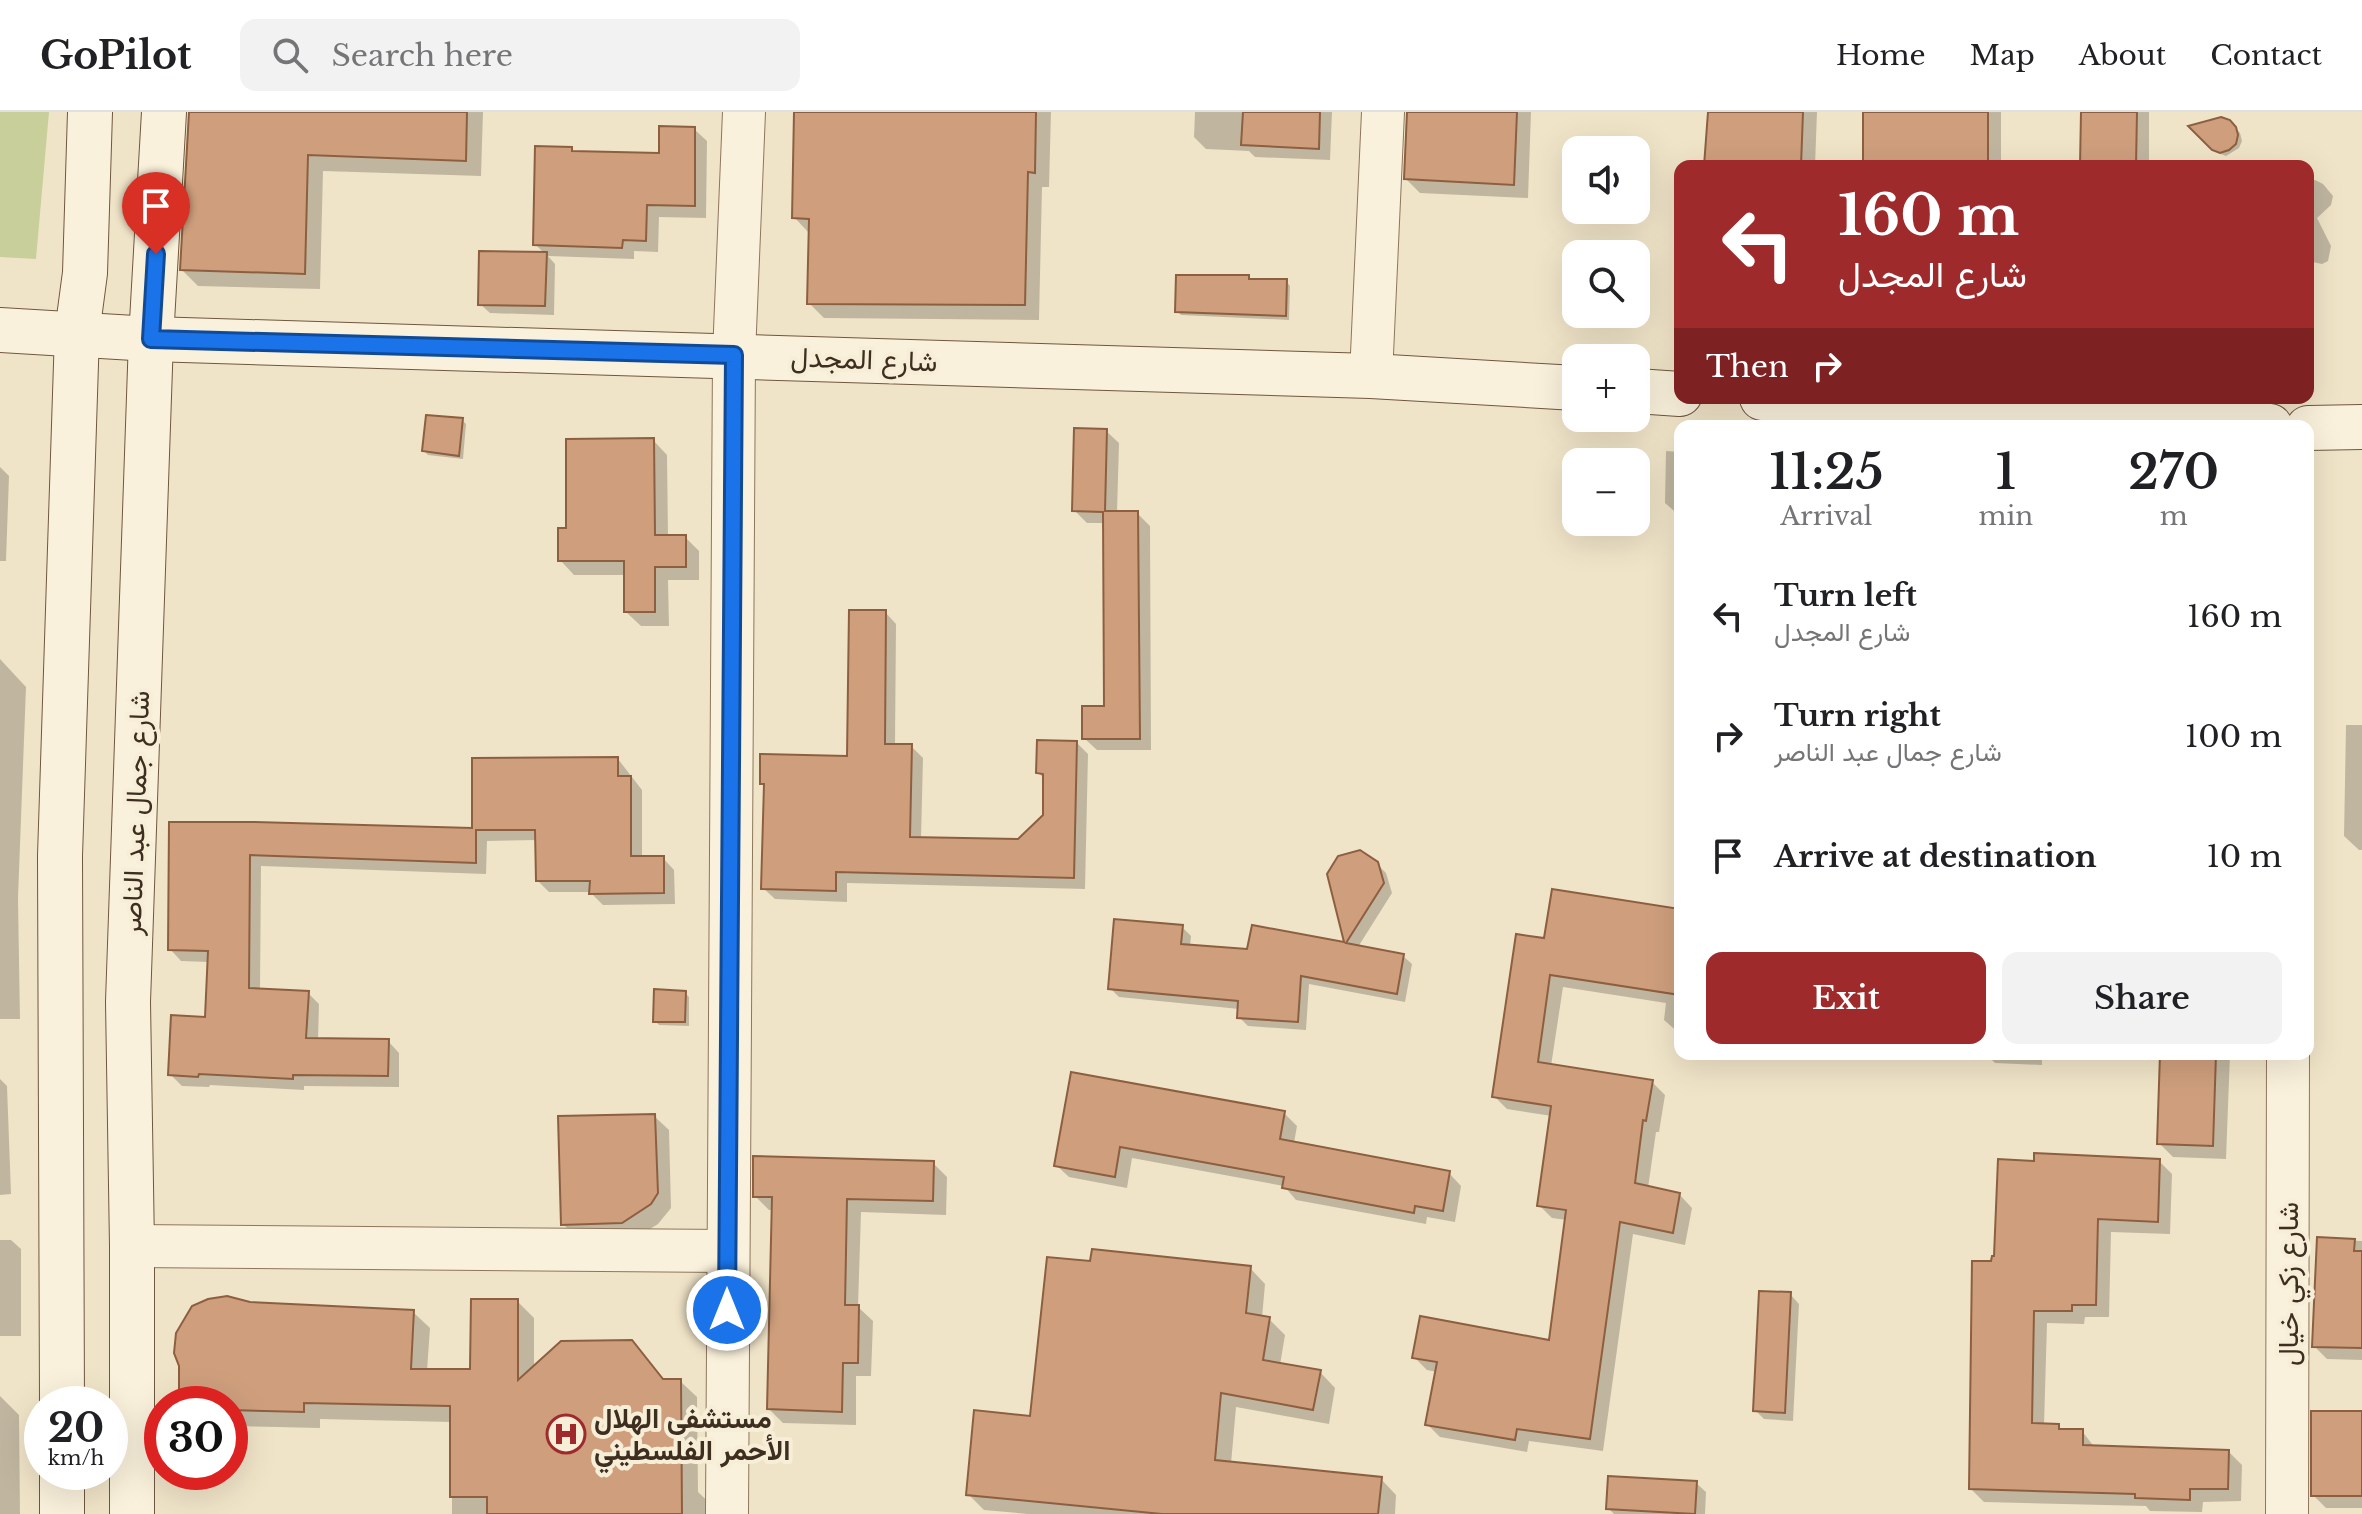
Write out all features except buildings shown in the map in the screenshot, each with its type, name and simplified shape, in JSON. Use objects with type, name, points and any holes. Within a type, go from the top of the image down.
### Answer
[{"type":"main road","points":[[62,1386],[60,856],[77,333],[85,273],[90,112]]},
{"type":"main road","name":"شارع جمال عبد الناصر","points":[[132,1514],[128,1002],[151,339],[164,112]]},
{"type":"main road","name":"شارع المجدل","points":[[0,330],[151,339],[1371,376],[1562,387]]},
{"type":"main road","points":[[1650,392],[1674,394]]},
{"type":"main road","points":[[1871,404],[2161,420]]},
{"type":"main road","points":[[2314,428],[2362,427]]},
{"type":"main road","points":[[62,1490],[62,1514]]},
{"type":"street","points":[[727,1514],[734,355],[744,112]]},
{"type":"street","points":[[1371,376],[1383,112]]},
{"type":"street","name":"شارع زكي خيال","points":[[2287,1514],[2288,1060]]},
{"type":"street","points":[[132,1246],[727,1251]]},
{"type":"green space","points":[[0,112],[49,112],[36,259],[0,257]]},
{"type":"place","name":"مستشفى الهلال الأحمر الفلسطيني","points":[[566,1434]]},
{"type":"route","points":[[156,254],[151,339],[734,355],[727,1310]]}]
